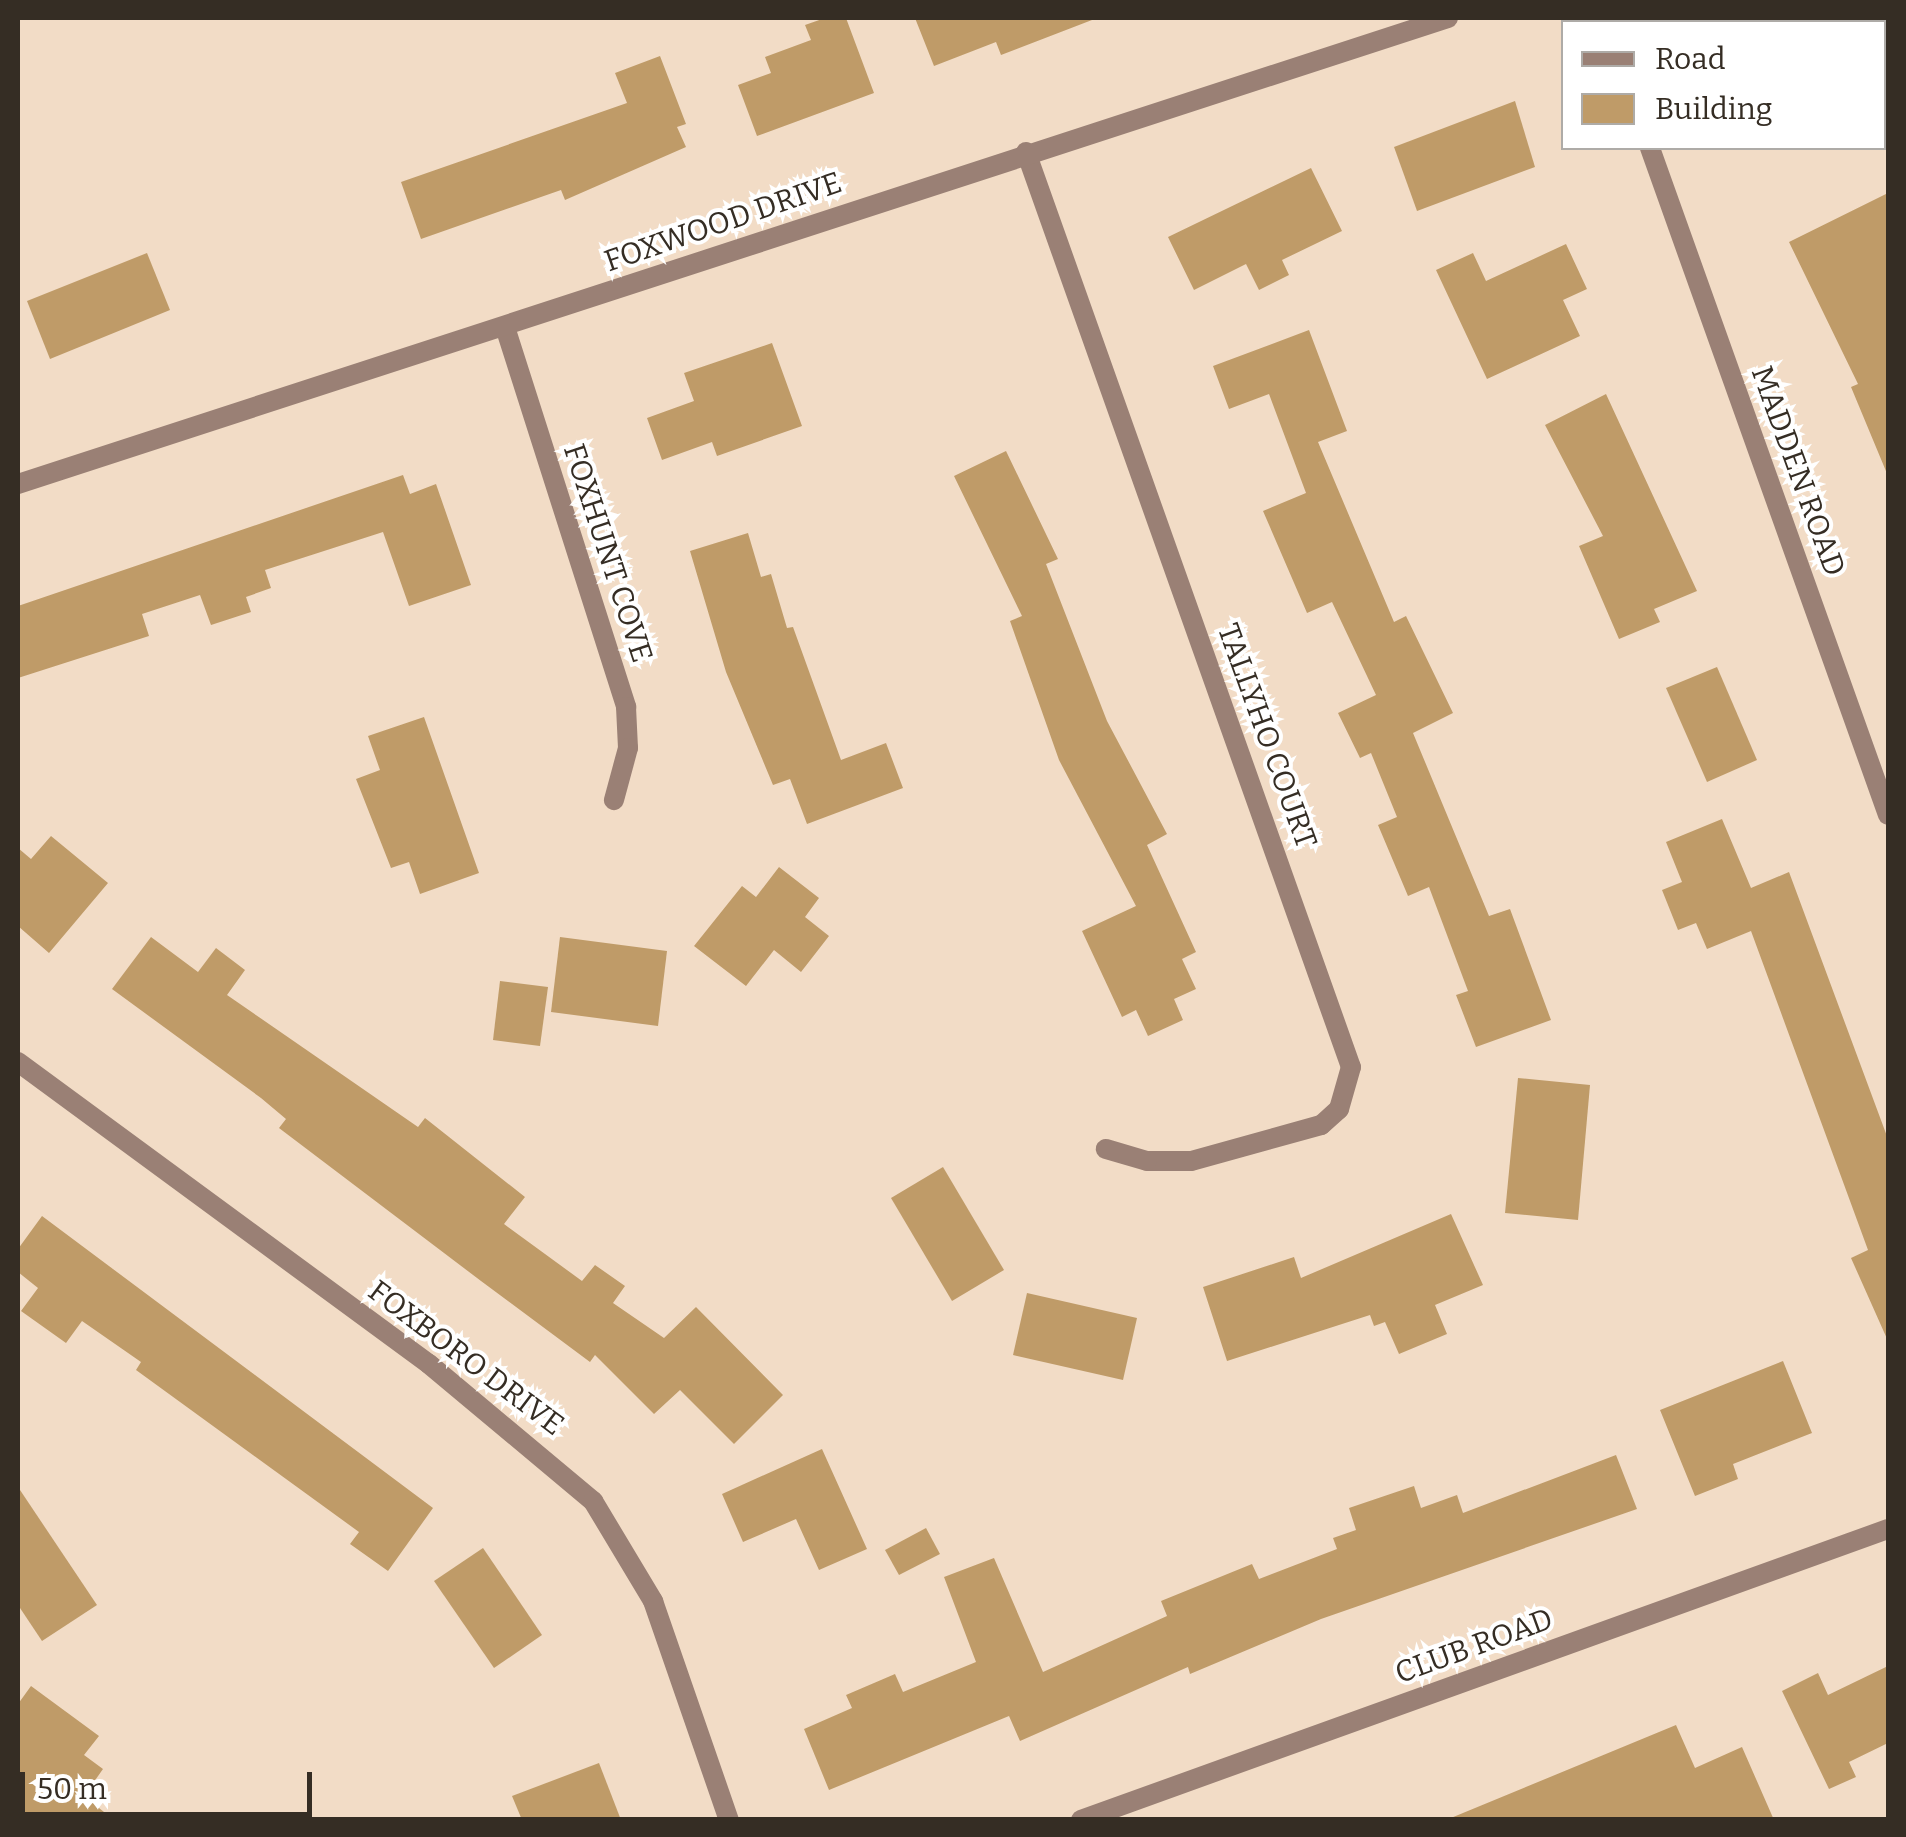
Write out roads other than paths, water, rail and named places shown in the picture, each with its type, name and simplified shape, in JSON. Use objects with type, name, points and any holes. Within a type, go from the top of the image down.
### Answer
[{"type":"street","name":"FOXWOOD DRIVE","points":[[18,484],[1026,152],[1448,18]]},
{"type":"street","name":"MADDEN ROAD","points":[[1651,150],[1888,815]]},
{"type":"street","name":"TALLYHO COURT","points":[[1026,152],[1351,1067],[1339,1109],[1321,1125],[1191,1162],[1106,1149]]},
{"type":"street","name":"FOXHUNT COVE","points":[[504,327],[626,707],[628,748],[614,800]]},
{"type":"street","name":"FOXBORO DRIVE","points":[[18,1062],[429,1364],[592,1501],[653,1600],[730,1820]]},
{"type":"street","name":"CLUB ROAD","points":[[1081,1820],[1888,1529]]}]
